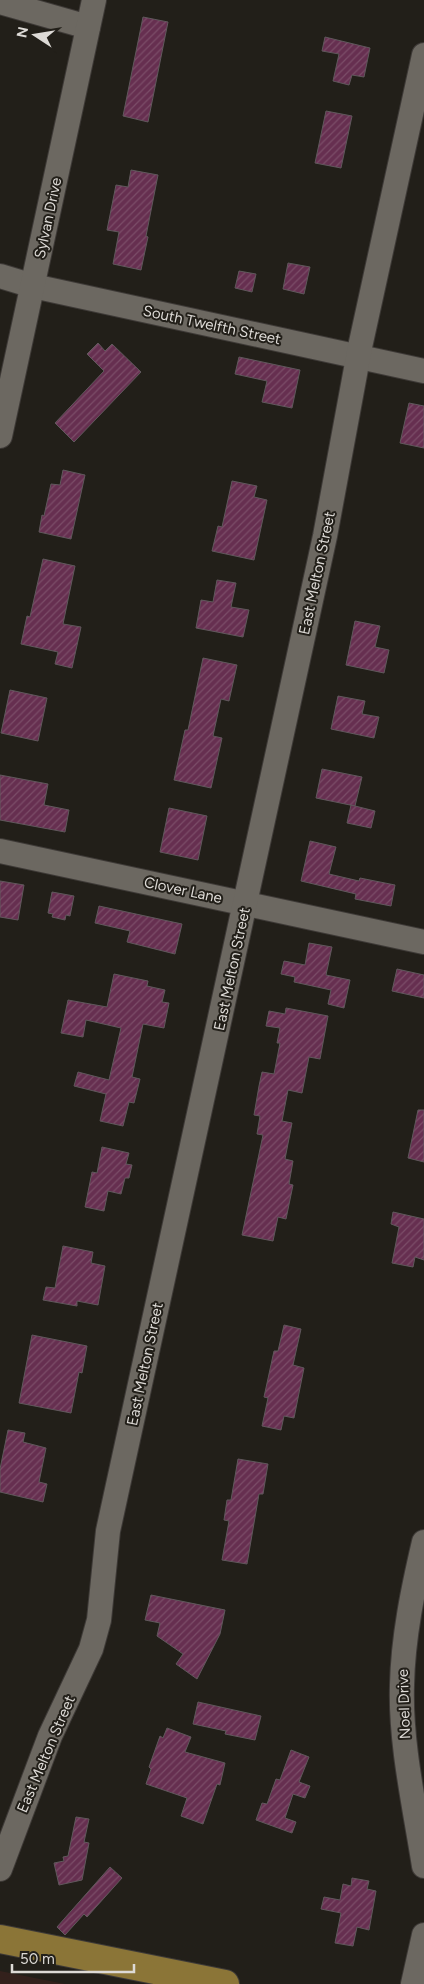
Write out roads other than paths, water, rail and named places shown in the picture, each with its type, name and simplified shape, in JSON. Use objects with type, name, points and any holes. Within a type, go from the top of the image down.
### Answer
[{"type":"main road","points":[[0,1939],[224,1984]]},
{"type":"street","name":"Sylvan Drive","points":[[0,436],[34,286],[94,0]]},
{"type":"street","points":[[0,2],[88,27]]},
{"type":"street","name":"East Melton Street","points":[[0,1869],[50,1736],[84,1668],[99,1620],[108,1531],[326,536],[358,357],[424,55]]},
{"type":"street","name":"South Twelfth Street","points":[[0,276],[34,286],[424,371]]},
{"type":"street","name":"Clover Lane","points":[[0,851],[424,942]]},
{"type":"street","name":"Noel Drive","points":[[424,1542],[406,1635],[402,1686],[404,1736],[424,1866]]},
{"type":"street","points":[[414,1984],[424,1934]]}]
